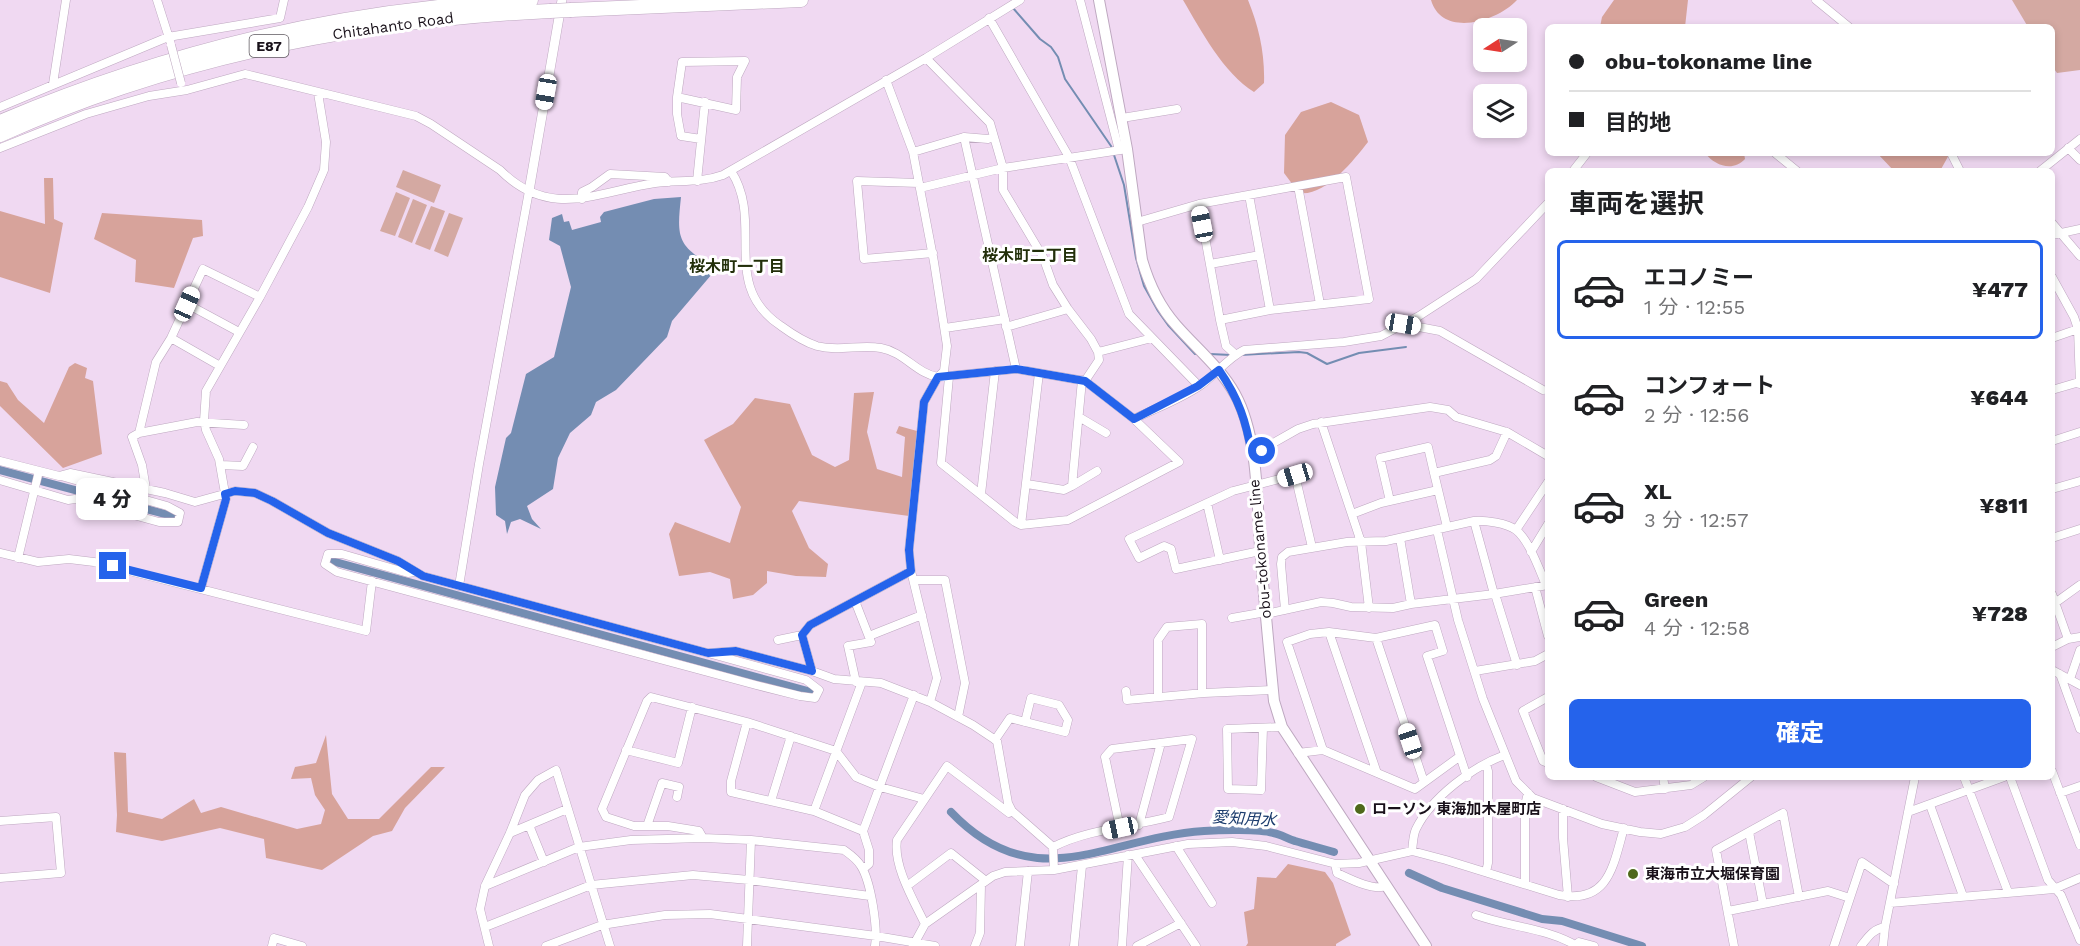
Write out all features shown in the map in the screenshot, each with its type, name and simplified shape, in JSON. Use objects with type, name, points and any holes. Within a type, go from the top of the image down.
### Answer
[{"type":"highway","name":"Chitahanto Road","points":[[0,122],[57,98],[163,62],[277,33],[419,9],[531,0]]},
{"type":"highway","name":"Chitahanto Road","points":[[0,135],[62,110],[167,73],[279,44],[357,30],[421,21],[550,11],[566,5],[801,0]]},
{"type":"main road","name":"obu-tokoname line","points":[[1099,0],[1122,118],[1123,149],[1142,260],[1155,293],[1175,324],[1219,370],[1242,409],[1256,486],[1274,701],[1281,727],[1426,946]]},
{"type":"street","points":[[53,84],[66,0]]},
{"type":"street","points":[[157,0],[184,86]]},
{"type":"street","points":[[0,107],[53,84],[170,41],[280,18],[284,0]]},
{"type":"street","points":[[0,148],[86,114],[184,86],[245,74],[416,116],[431,123],[529,191],[560,200],[582,199],[669,182],[716,178],[926,58],[1020,0]]},
{"type":"street","points":[[933,253],[864,259],[857,181],[920,185],[1003,168],[1123,149],[1080,0]]},
{"type":"street","points":[[1816,0],[1845,24]]},
{"type":"street","points":[[459,586],[529,191],[566,5]]},
{"type":"street","points":[[989,18],[1069,157],[1129,314],[1198,386]]},
{"type":"street","points":[[926,58],[990,123],[1003,168],[1003,190],[1043,257],[1053,285],[1098,352],[1099,360],[1084,381],[1072,486]]},
{"type":"street","points":[[677,97],[736,110],[737,77],[745,61],[682,62],[677,97],[681,136],[701,139]]},
{"type":"street","points":[[886,80],[913,152],[933,253],[947,346],[944,371],[924,402],[909,550],[911,571],[936,678],[930,702]]},
{"type":"street","points":[[201,588],[226,499],[221,465],[206,430],[206,391],[260,297],[308,207],[324,170],[327,142],[318,93]]},
{"type":"street","points":[[697,181],[705,102]]},
{"type":"street","points":[[1122,118],[1178,109]]},
{"type":"street","points":[[913,152],[964,137],[994,137]]},
{"type":"street","points":[[964,137],[1016,369]]},
{"type":"street","points":[[2044,168],[2080,139]]},
{"type":"street","points":[[2068,148],[2080,160]]},
{"type":"street","points":[[1575,168],[1585,156]]},
{"type":"street","points":[[1779,156],[1793,168]]},
{"type":"street","points":[[731,171],[737,181],[743,202],[747,280],[756,302],[767,316],[799,338],[815,346],[834,349],[867,346],[886,349],[901,355],[931,376],[950,377],[1016,369],[1084,381],[1134,419],[1179,462],[1068,520],[1022,525],[1015,522],[941,463],[950,377]]},
{"type":"street","points":[[582,199],[582,192],[610,174],[665,177],[669,182]]},
{"type":"street","points":[[1137,222],[1198,204],[1346,177],[1369,299],[1270,310],[1220,320]]},
{"type":"street","points":[[1298,186],[1320,304]]},
{"type":"street","points":[[1249,195],[1270,310]]},
{"type":"street","points":[[1198,204],[1226,346],[1235,354]]},
{"type":"street","points":[[1134,419],[1198,386],[1235,354],[1244,350],[1344,342],[1381,336],[1476,279],[1545,206]]},
{"type":"street","points":[[2055,226],[2080,256]]},
{"type":"street","points":[[2055,235],[2080,229]]},
{"type":"street","points":[[1210,264],[1260,255]]},
{"type":"street","points":[[139,433],[156,362],[171,338],[203,268],[260,297]]},
{"type":"street","points":[[2055,282],[2078,329],[2080,383],[2055,389]]},
{"type":"street","points":[[187,304],[239,332]]},
{"type":"street","points":[[945,328],[1006,323],[1068,309]]},
{"type":"street","points":[[1403,324],[1440,331],[1543,390]]},
{"type":"street","points":[[2055,337],[2078,329]]},
{"type":"street","points":[[171,338],[220,366]]},
{"type":"street","points":[[1098,352],[1152,338]]},
{"type":"street","points":[[981,494],[995,371]]},
{"type":"street","points":[[1022,525],[1039,373]]},
{"type":"street","points":[[1252,455],[1298,429],[1321,422],[1430,407],[1448,410],[1456,417],[1507,432],[1545,454]]},
{"type":"street","points":[[1079,417],[1106,433]]},
{"type":"street","points":[[146,489],[142,465],[132,437],[139,433],[197,422],[244,425]]},
{"type":"street","points":[[1321,422],[1361,542],[1369,608]]},
{"type":"street","points":[[1434,473],[1490,460],[1496,456],[1507,432]]},
{"type":"street","points":[[2055,440],[2080,432]]},
{"type":"street","points":[[221,465],[243,466],[253,447]]},
{"type":"street","points":[[1390,501],[1380,458],[1428,447],[1447,527]]},
{"type":"street","points":[[0,461],[167,506],[180,513],[178,522],[159,522],[75,499],[68,500],[0,480]]},
{"type":"street","points":[[1027,484],[1064,490],[1097,471]]},
{"type":"street","points":[[18,558],[39,473]]},
{"type":"street","points":[[59,476],[70,473],[195,502],[235,491],[255,493],[328,533],[398,561],[417,572],[423,576],[806,680],[819,690],[815,698],[800,696],[337,572],[325,564],[328,554],[342,554],[408,573],[417,572]]},
{"type":"street","points":[[1260,551],[1176,569],[1171,549],[1164,546],[1139,558],[1129,539],[1233,491],[1295,475],[1311,543]]},
{"type":"street","points":[[2055,488],[2080,481]]},
{"type":"street","points":[[1516,530],[1545,486]]},
{"type":"street","points":[[1352,514],[1390,501],[1438,490]]},
{"type":"street","points":[[1207,503],[1221,560]]},
{"type":"street","points":[[1474,521],[1517,665]]},
{"type":"street","points":[[1285,610],[1281,564],[1285,554],[1347,542],[1386,541],[1474,521],[1487,521],[1516,530],[1531,552],[1545,581]]},
{"type":"street","points":[[2055,537],[2080,529]]},
{"type":"street","points":[[1437,530],[1453,600],[1474,671],[1516,781],[1533,798],[1602,824],[1651,834],[1674,831],[1704,815],[1747,780]]},
{"type":"street","points":[[1531,552],[1545,536]]},
{"type":"street","points":[[1400,538],[1411,604]]},
{"type":"street","points":[[0,553],[38,562],[69,560],[94,562],[366,632],[372,581]]},
{"type":"street","points":[[778,640],[802,635],[810,625],[911,571]]},
{"type":"street","points":[[914,580],[945,580],[964,683],[958,717]]},
{"type":"street","points":[[1232,618],[1321,602],[1369,608],[1393,608],[1545,585]]},
{"type":"street","points":[[2068,639],[2055,603],[2080,585]]},
{"type":"street","points":[[1535,587],[1545,625]]},
{"type":"street","points":[[814,811],[859,682],[848,646],[871,642],[855,601]]},
{"type":"street","points":[[869,636],[922,615]]},
{"type":"street","points":[[1158,697],[1158,640],[1167,627],[1202,624],[1202,693]]},
{"type":"street","points":[[1323,750],[1287,642],[1310,634],[1329,632],[1376,638],[1435,625],[1443,651],[1426,656],[1467,777]]},
{"type":"street","points":[[1329,632],[1377,773]]},
{"type":"street","points":[[802,635],[812,671]]},
{"type":"street","points":[[2055,646],[2068,639],[2080,637]]},
{"type":"street","points":[[1376,638],[1424,782]]},
{"type":"street","points":[[708,653],[736,651],[834,679],[881,683],[930,702],[958,717],[995,740],[1000,753],[1008,803],[1012,811],[1053,849],[1054,867]]},
{"type":"street","points":[[2070,679],[2080,651]]},
{"type":"street","points":[[1474,671],[1517,665],[1545,656]]},
{"type":"street","points":[[2055,672],[2080,685]]},
{"type":"street","points":[[2060,674],[2080,729]]},
{"type":"street","points":[[1126,691],[1127,700],[1202,693],[1273,690]]},
{"type":"street","points":[[863,869],[869,864],[863,831],[914,695]]},
{"type":"street","points":[[703,838],[699,831],[634,826],[606,817],[602,809],[647,701],[651,698],[747,722],[836,751],[856,777],[880,787],[924,799]]},
{"type":"street","points":[[995,740],[1010,718],[1025,722],[1065,732],[1068,720],[1059,705],[1031,698],[1025,722]]},
{"type":"street","points":[[1545,699],[1523,711],[1545,761]]},
{"type":"street","points":[[626,750],[678,763],[692,707]]},
{"type":"street","points":[[747,722],[731,781],[731,792],[814,811],[863,831]]},
{"type":"street","points":[[1263,728],[1261,790],[1228,789],[1227,729],[1281,727]]},
{"type":"street","points":[[771,801],[791,736]]},
{"type":"street","points":[[1053,849],[1073,838],[1139,825],[1169,817],[1192,739],[1112,749],[1105,757],[1120,828]]},
{"type":"street","points":[[1139,825],[1161,743]]},
{"type":"street","points":[[1298,753],[1323,750],[1415,789],[1459,757]]},
{"type":"street","points":[[1412,851],[1415,831],[1423,817],[1449,788],[1485,764],[1505,755]]},
{"type":"street","points":[[1485,764],[1488,771],[1488,863],[1486,872]]},
{"type":"street","points":[[925,924],[907,886],[896,851],[897,840],[947,766],[1009,813],[1012,811]]},
{"type":"street","points":[[489,946],[480,909],[485,886],[525,795],[538,780],[556,770],[610,946]]},
{"type":"street","points":[[2055,779],[2080,845]]},
{"type":"street","points":[[1603,780],[1635,792],[1691,785],[1699,780]]},
{"type":"street","points":[[1622,780],[1623,788]]},
{"type":"street","points":[[1664,780],[1665,789]]},
{"type":"street","points":[[1883,946],[1914,780]]},
{"type":"street","points":[[1965,780],[2008,892]]},
{"type":"street","points":[[1908,812],[1996,780]]},
{"type":"street","points":[[2011,780],[2048,880],[2061,895],[2080,940]]},
{"type":"street","points":[[648,826],[662,783],[679,787],[677,797]]},
{"type":"street","points":[[2060,793],[2080,786]]},
{"type":"street","points":[[1525,884],[1525,805],[1528,793]]},
{"type":"street","points":[[1930,805],[1963,896]]},
{"type":"street","points":[[510,833],[567,809]]},
{"type":"street","points":[[1563,809],[1568,897]]},
{"type":"street","points":[[1734,946],[1716,850],[1783,813],[1799,897]]},
{"type":"street","points":[[0,821],[56,817],[61,873],[0,878]]},
{"type":"street","points":[[529,825],[544,861]]},
{"type":"street","points":[[914,944],[925,924],[1000,873],[1082,866],[1176,846],[1214,842],[1246,843],[1345,865],[1412,851],[1568,897],[1576,897],[1590,893],[1607,880],[1613,868],[1624,828]]},
{"type":"street","points":[[1749,831],[1762,904]]},
{"type":"street","points":[[485,886],[579,847],[631,840],[703,838],[751,840],[844,850],[854,856],[863,869],[876,936],[874,946]]},
{"type":"street","points":[[747,946],[751,840]]},
{"type":"street","points":[[1176,846],[1212,903]]},
{"type":"street","points":[[907,886],[951,853],[983,883]]},
{"type":"street","points":[[1131,855],[1196,946]]},
{"type":"street","points":[[1122,946],[1131,855]]},
{"type":"street","points":[[1834,946],[1862,862],[1894,884]]},
{"type":"street","points":[[1335,864],[1337,873],[1350,879],[1381,888],[1386,886]]},
{"type":"street","points":[[1074,946],[1082,866]]},
{"type":"street","points":[[1020,946],[1028,871]]},
{"type":"street","points":[[485,927],[591,885],[693,875],[870,896]]},
{"type":"street","points":[[1890,903],[2054,889],[2080,878]]},
{"type":"street","points":[[975,946],[980,933],[983,883]]},
{"type":"street","points":[[1728,911],[1828,891],[1850,898]]},
{"type":"street","points":[[546,946],[566,942],[602,925],[665,915],[710,914],[935,946]]},
{"type":"street","points":[[1476,915],[1574,945],[1579,942],[1594,946]]},
{"type":"street","points":[[1137,946],[1181,922]]},
{"type":"street","points":[[1861,946],[1870,933],[1877,928],[1885,927]]},
{"type":"street","points":[[272,946],[274,938],[302,946]]},
{"type":"shaded area","points":[[1183,0],[1248,0],[1258,30],[1263,62],[1264,83],[1254,92],[1223,63]]},
{"type":"shaded area","points":[[1431,0],[1517,0],[1497,15],[1489,18],[1473,18],[1471,22],[1446,19],[1437,12]]},
{"type":"shaded area","points":[[1614,0],[1688,0],[1685,24],[1601,24],[1602,17]]},
{"type":"shaded area","points":[[2012,0],[2080,0],[2080,70],[2057,73],[2055,70],[2055,24],[2026,24]]},
{"type":"shaded area","points":[[1331,102],[1359,115],[1368,142],[1346,168],[1328,184],[1309,193],[1299,193],[1284,173],[1285,135],[1301,112]]},
{"type":"shaded area","points":[[1707,156],[1744,156],[1745,159],[1735,165],[1724,166]]},
{"type":"shaded area","points":[[1880,156],[1948,156],[1942,168],[1891,168]]},
{"type":"shaded area","points":[[403,170],[441,185],[434,203],[396,187]]},
{"type":"shaded area","points":[[44,178],[53,178],[54,219],[63,223],[50,293],[0,277],[0,211],[45,224]]},
{"type":"shaded area","points":[[396,192],[410,198],[395,236],[380,231]]},
{"type":"shaded area","points":[[413,199],[427,205],[412,243],[398,237]]},
{"type":"shaded area","points":[[431,206],[445,211],[430,250],[415,244]]},
{"type":"shaded area","points":[[102,213],[202,220],[203,236],[193,238],[174,288],[135,282],[136,260],[94,239]]},
{"type":"shaded area","points":[[449,213],[463,218],[448,257],[434,251]]},
{"type":"shaded area","points":[[75,363],[87,368],[85,378],[93,381],[102,454],[63,468],[0,406],[0,381],[7,383],[18,400],[44,423],[69,367]]},
{"type":"shaded area","points":[[874,392],[867,432],[877,469],[902,477],[905,437],[896,433],[899,426],[917,431],[909,516],[799,501],[792,511],[809,548],[828,564],[826,577],[796,576],[767,571],[767,583],[753,595],[733,599],[730,579],[710,572],[679,576],[669,534],[675,522],[730,543],[741,507],[704,440],[733,424],[755,398],[790,404],[812,455],[835,467],[849,460],[854,393]]},
{"type":"shaded area","points":[[326,735],[332,794],[348,819],[379,819],[431,767],[445,767],[405,808],[392,831],[373,836],[322,870],[266,858],[264,839],[220,828],[162,841],[116,832],[114,752],[126,753],[128,812],[162,819],[194,799],[201,813],[221,807],[297,829],[321,824],[325,810],[315,795],[311,778],[291,779],[295,767],[316,763]]},
{"type":"shaded area","points":[[1288,864],[1325,872],[1333,883],[1351,935],[1336,946],[1246,946],[1248,943],[1244,912],[1254,909],[1257,877],[1276,878]]},
{"type":"water","points":[[681,197],[679,221],[682,238],[691,252],[712,265],[712,274],[672,321],[667,337],[616,390],[596,402],[591,415],[570,433],[558,458],[553,489],[527,506],[532,519],[541,529],[520,519],[511,522],[507,534],[505,521],[496,515],[495,487],[506,438],[511,433],[526,374],[554,357],[571,287],[560,246],[549,240],[552,218],[562,214],[564,222],[569,221],[572,230],[601,222],[600,217],[604,212],[654,199]]},
{"type":"waterway","points":[[1013,8],[1040,39],[1051,47],[1058,57],[1065,79],[1111,146],[1124,185],[1136,258],[1144,286],[1168,325],[1195,354],[1198,354]]},
{"type":"waterway","points":[[1240,355],[1299,352],[1307,353],[1327,364],[1359,353],[1406,347]]},
{"type":"waterway","points":[[1210,354],[1231,355]]},
{"type":"waterway","name":"愛知用水","points":[[0,470],[176,517]]},
{"type":"waterway","name":"愛知用水","points":[[328,560],[815,693]]},
{"type":"waterway","name":"愛知用水","points":[[951,812],[982,838],[1012,853],[1042,858],[1073,857],[1169,836],[1220,830],[1267,832],[1334,852]]},
{"type":"waterway","name":"愛知用水","points":[[1409,873],[1442,888],[1542,919],[1562,921],[1642,946]]},
{"type":"place","name":"ローソン 東海加木屋町店","points":[[1360,809]]},
{"type":"place","name":"東海市立大堀保育園","points":[[1633,874]]},
{"type":"district","name":"桜木町二丁目","points":[[1030,255]]},
{"type":"district","name":"桜木町一丁目","points":[[737,266]]},
{"type":"route","points":[[113,566],[201,588],[226,499],[225,494],[243,491],[255,493],[272,501],[328,533],[398,561],[423,576],[708,653],[736,651],[812,671],[802,635],[810,625],[911,571],[909,550],[924,402],[938,377],[1016,369],[1085,381],[1134,419],[1198,386],[1219,370],[1242,409],[1252,455],[1262,451]]}]
